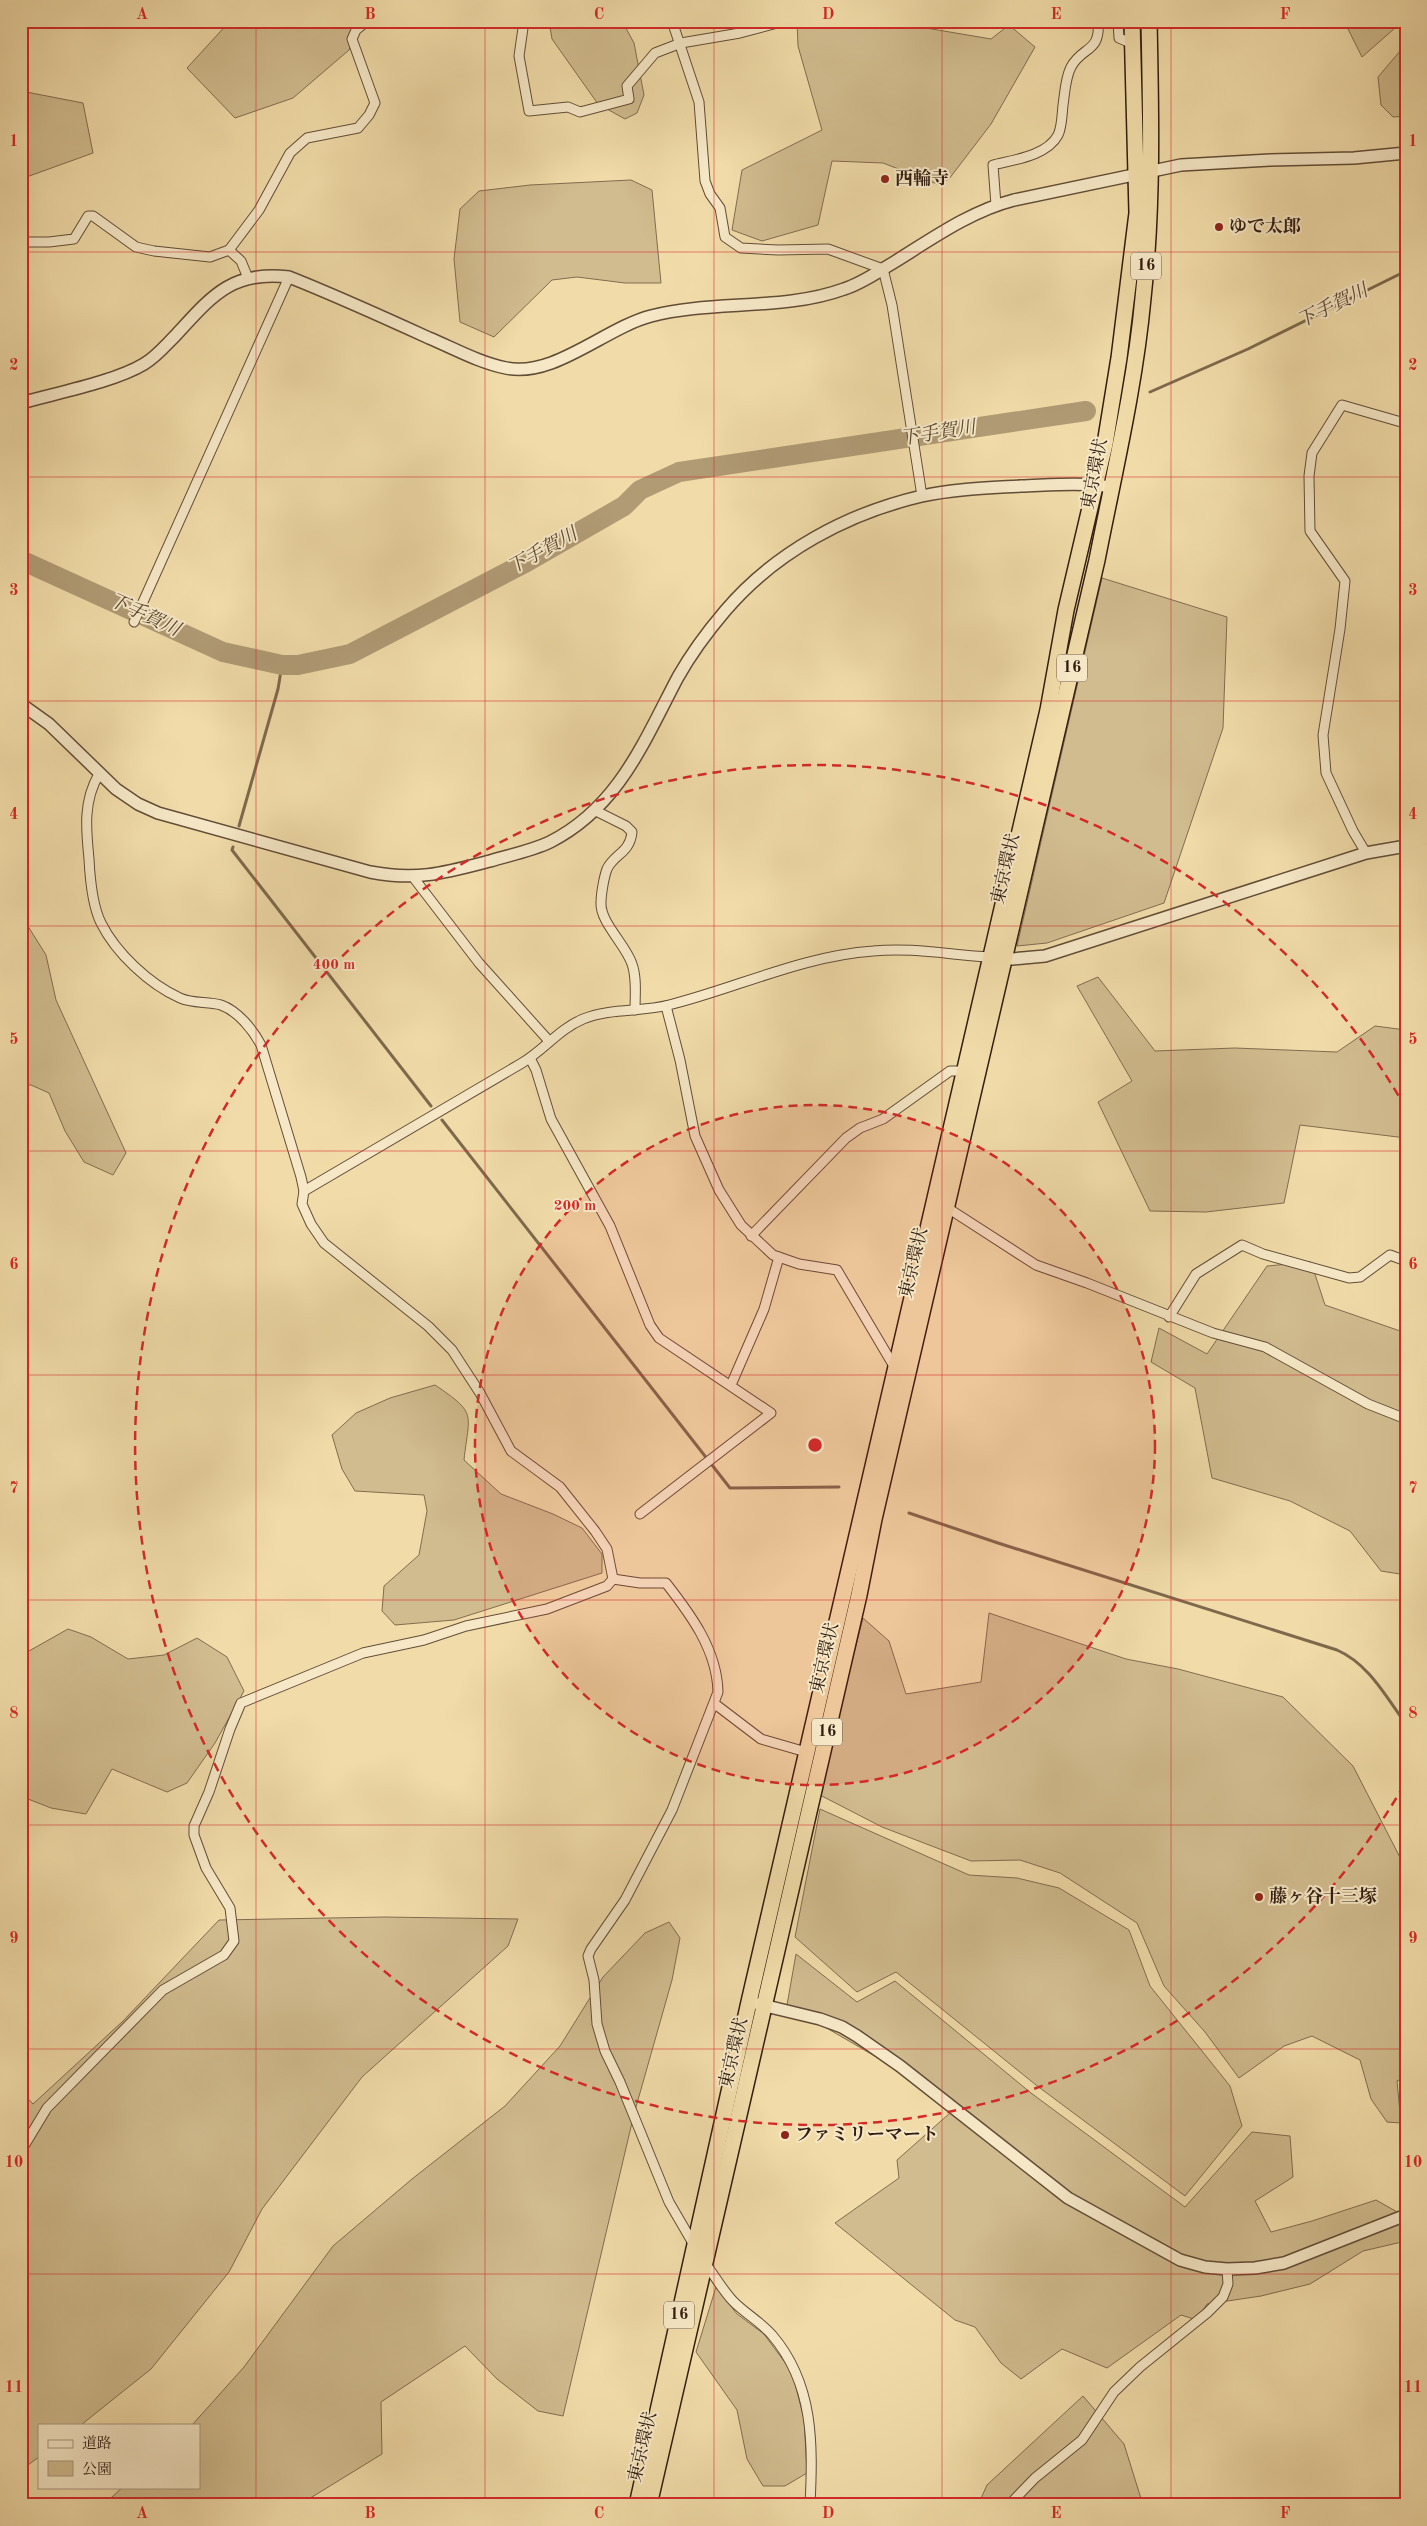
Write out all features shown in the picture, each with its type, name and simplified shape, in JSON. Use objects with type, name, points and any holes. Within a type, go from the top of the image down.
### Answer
[{"type":"highway","name":"東京環状","points":[[1132,21],[1143,172]]},
{"type":"highway","name":"東京環状","points":[[637,2505],[695,2246],[756,2004],[997,958],[1048,710],[1066,610],[1104,485],[1137,214],[1143,172],[1152,132],[1148,21]]},
{"type":"highway","name":"東京環状","points":[[649,2505],[705,2263],[806,1752],[895,1368],[940,1203],[963,1071],[997,958]]},
{"type":"highway","points":[[695,2246],[705,2263]]},
{"type":"street","points":[[21,242],[49,242],[74,239],[88,216],[93,216],[136,247],[154,251],[210,257],[229,250],[259,210],[290,152],[307,138],[358,128],[370,116],[375,103],[352,39],[356,30],[366,21]]},
{"type":"street","points":[[524,21],[519,56],[529,111],[568,107],[580,112],[629,99],[628,86],[655,53],[681,43],[740,33],[785,21]]},
{"type":"street","points":[[672,21],[681,43],[698,102],[705,181],[710,194],[720,208],[725,237],[741,248],[778,250],[828,249],[883,268]]},
{"type":"street","points":[[996,205],[993,165],[1023,158],[1045,148],[1058,136],[1067,76],[1074,62],[1095,45],[1099,33],[1098,21]]},
{"type":"street","points":[[1118,21],[1119,38],[1133,44]]},
{"type":"street","points":[[21,403],[125,373],[145,364],[160,351],[211,297],[248,278],[268,274],[289,277],[458,351],[505,368],[532,370],[581,349],[620,327],[651,316],[800,299],[843,290],[864,281],[942,232],[996,205],[1181,165],[1354,158],[1406,153]]},
{"type":"street","points":[[229,250],[240,261],[248,278]]},
{"type":"street","points":[[883,268],[892,305],[922,496]]},
{"type":"street","points":[[134,622],[289,277]]},
{"type":"street","points":[[1366,853],[1326,773],[1323,735],[1340,629],[1345,582],[1310,531],[1312,500],[1309,476],[1312,453],[1342,405],[1401,422],[1406,419]]},
{"type":"street","points":[[21,704],[49,724],[98,774],[138,804],[184,822],[353,868],[397,877],[452,872],[542,845],[574,828],[596,811],[626,774],[691,656],[717,620],[749,586],[802,545],[862,514],[922,496],[962,489],[1104,485]]},
{"type":"street","points":[[98,774],[88,796],[86,828],[89,866],[100,922],[127,959],[155,982],[180,998],[222,1005],[240,1018],[254,1032],[261,1045],[304,1191],[302,1204],[311,1224],[324,1243],[428,1326],[452,1350],[480,1393],[511,1451],[560,1487],[595,1531],[607,1549],[614,1579]]},
{"type":"street","points":[[596,811],[626,826],[632,832],[631,841],[608,869],[600,904],[604,918],[626,950],[632,965],[635,1010]]},
{"type":"street","points":[[304,1191],[530,1058],[549,1041],[584,1019],[605,1013],[666,1006],[809,962],[842,954],[874,950],[909,950],[997,958],[1045,956],[1366,853],[1406,846]]},
{"type":"street","points":[[413,877],[478,963],[549,1041]]},
{"type":"street","points":[[666,1006],[680,1060],[695,1136],[702,1156],[719,1190],[741,1225],[773,1255],[799,1264],[837,1270],[895,1368]]},
{"type":"street","points":[[530,1058],[536,1070],[551,1119],[610,1226],[650,1325],[659,1338],[772,1413],[640,1514]]},
{"type":"street","points":[[751,1236],[846,1138],[860,1128],[883,1119],[950,1071],[963,1071]]},
{"type":"street","points":[[940,1203],[1036,1265],[1213,1333],[1265,1347],[1368,1404],[1406,1419]]},
{"type":"street","points":[[1169,1317],[1196,1274],[1242,1245],[1263,1254],[1349,1278],[1360,1277],[1390,1255],[1406,1260]]},
{"type":"street","points":[[731,1385],[764,1309],[779,1257]]},
{"type":"street","points":[[614,1579],[640,1583],[666,1582],[687,1610],[714,1658],[718,1677],[718,1692],[715,1704],[665,1826],[625,1900],[588,1956],[594,1980],[597,2024],[605,2051],[620,2082],[670,2202],[695,2246]]},
{"type":"street","points":[[21,2150],[47,2108],[163,1990],[224,1955],[234,1941],[230,1908],[206,1868],[194,1834],[194,1826],[209,1792],[230,1729],[241,1703],[363,1653],[424,1640],[466,1626],[547,1608],[607,1586],[614,1579]]},
{"type":"street","points":[[715,1704],[761,1739],[806,1752]]},
{"type":"street","points":[[756,2004],[820,2018],[842,2027],[900,2066],[1068,2198],[1180,2260],[1205,2267],[1227,2269],[1254,2268],[1284,2263],[1406,2215]]},
{"type":"street","points":[[705,2263],[732,2301],[772,2334],[790,2358],[799,2378],[809,2420],[812,2446],[810,2505]]},
{"type":"street","points":[[1009,2505],[1043,2472],[1082,2440],[1114,2392],[1140,2367],[1207,2313],[1223,2297],[1228,2284],[1227,2269]]},
{"type":"green space","points":[[230,21],[360,21],[349,50],[293,98],[235,118],[187,68]]},
{"type":"green space","points":[[549,21],[622,21],[634,43],[644,95],[637,113],[625,119],[598,104],[552,39]]},
{"type":"green space","points":[[797,21],[933,21],[926,28],[991,39],[1009,25],[1035,47],[991,124],[949,179],[937,184],[883,163],[832,161],[818,225],[762,241],[732,230],[742,170],[822,130],[798,46]]},
{"type":"green space","points":[[1344,21],[1403,21],[1362,57]]},
{"type":"green space","points":[[1406,44],[1406,116],[1393,117],[1381,105],[1378,77]]},
{"type":"green space","points":[[21,91],[83,103],[93,153],[21,179]]},
{"type":"green space","points":[[631,180],[652,190],[661,283],[625,283],[577,277],[552,280],[494,337],[460,322],[454,259],[460,209],[479,191],[530,185]]},
{"type":"green space","points":[[1102,578],[1227,617],[1223,728],[1164,903],[1047,943],[1017,946]]},
{"type":"green space","points":[[21,915],[46,955],[56,1000],[126,1153],[113,1175],[84,1162],[65,1131],[49,1093],[31,1085],[21,1085]]},
{"type":"green space","points":[[1098,977],[1155,1051],[1235,1048],[1337,1052],[1375,1026],[1406,1030],[1406,1138],[1300,1125],[1284,1203],[1206,1212],[1150,1211],[1098,1102],[1132,1081],[1077,986]]},
{"type":"green space","points":[[1311,1262],[1325,1305],[1406,1333],[1406,1575],[1381,1571],[1350,1531],[1290,1501],[1212,1478],[1195,1388],[1151,1362],[1159,1328],[1207,1354],[1267,1266]]},
{"type":"green space","points":[[435,1385],[458,1402],[467,1416],[464,1460],[501,1494],[553,1514],[582,1528],[602,1554],[602,1573],[454,1620],[395,1625],[382,1611],[384,1586],[419,1555],[427,1511],[424,1495],[355,1491],[342,1469],[332,1435],[356,1413],[390,1398]]},
{"type":"green space","points":[[989,1613],[1126,1659],[1178,1669],[1283,1697],[1353,1766],[1406,1869],[1406,2077],[1397,2081],[1401,2123],[1387,2122],[1371,2099],[1360,2060],[1312,2036],[1284,2046],[1239,2078],[1205,2032],[1164,1986],[1137,1923],[1060,1873],[1020,1860],[971,1861],[882,1827],[818,1794],[863,1618],[889,1641],[906,1694],[981,1682]]},
{"type":"green space","points":[[68,1629],[91,1637],[128,1659],[164,1655],[197,1638],[227,1657],[244,1691],[215,1743],[187,1783],[167,1792],[112,1769],[86,1814],[51,1808],[23,1797],[21,1799],[21,1650],[29,1651]]},
{"type":"green space","points":[[820,1809],[969,1875],[1017,1878],[1059,1888],[1129,1930],[1150,1986],[1230,2086],[1242,2126],[1185,2196],[1036,2085],[896,1972],[857,1992],[795,1937]]},
{"type":"green space","points":[[385,1917],[518,1919],[508,1946],[362,2077],[262,2209],[229,2272],[151,2369],[82,2424],[38,2424],[38,2458],[21,2470],[21,2091],[33,2104],[123,2021],[219,1920]]},
{"type":"green space","points":[[669,1922],[680,1938],[672,1980],[634,2114],[563,2416],[538,2411],[497,2379],[465,2346],[381,2402],[382,2454],[299,2505],[103,2505],[122,2488],[200,2488],[200,2424],[193,2424],[244,2367],[333,2246],[412,2179],[505,2106],[560,2046],[603,1977],[645,1933]]},
{"type":"green space","points":[[796,1954],[857,2002],[895,1981],[1031,2093],[1185,2207],[1252,2132],[1290,2136],[1293,2177],[1255,2201],[1271,2232],[1376,2200],[1406,2217],[1406,2241],[1363,2251],[1310,2284],[1261,2296],[1207,2304],[1197,2320],[1181,2315],[1107,2368],[1062,2349],[1021,2379],[1001,2363],[975,2327],[955,2320],[835,2223],[899,2178],[897,2160],[959,2105],[787,2005]]},
{"type":"green space","points":[[716,2287],[737,2314],[764,2334],[792,2372],[804,2419],[807,2473],[785,2486],[763,2486],[747,2459],[737,2410],[696,2352]]},
{"type":"green space","points":[[1083,2396],[1124,2444],[1143,2505],[978,2505],[987,2485]]},
{"type":"waterway","name":"下手賀川","points":[[1150,392],[1248,349],[1406,271]]},
{"type":"waterway","name":"下手賀川","points":[[21,560],[223,652],[282,665],[298,665],[350,654],[523,564],[624,506],[640,490],[679,472],[1086,411]]},
{"type":"waterway","points":[[239,826],[278,689],[282,665]]},
{"type":"waterway","points":[[233,847],[232,850],[431,1106]]},
{"type":"waterway","points":[[442,1120],[730,1488],[839,1487]]},
{"type":"waterway","points":[[909,1513],[1337,1650],[1368,1672],[1406,1724]]},
{"type":"place","name":"西輪寺","points":[[885,179]]},
{"type":"place","name":"ゆで太郎","points":[[1219,227]]},
{"type":"place","name":"藤ヶ谷十三塚","points":[[1259,1897]]},
{"type":"place","name":"ファミリーマート","points":[[785,2135]]}]
